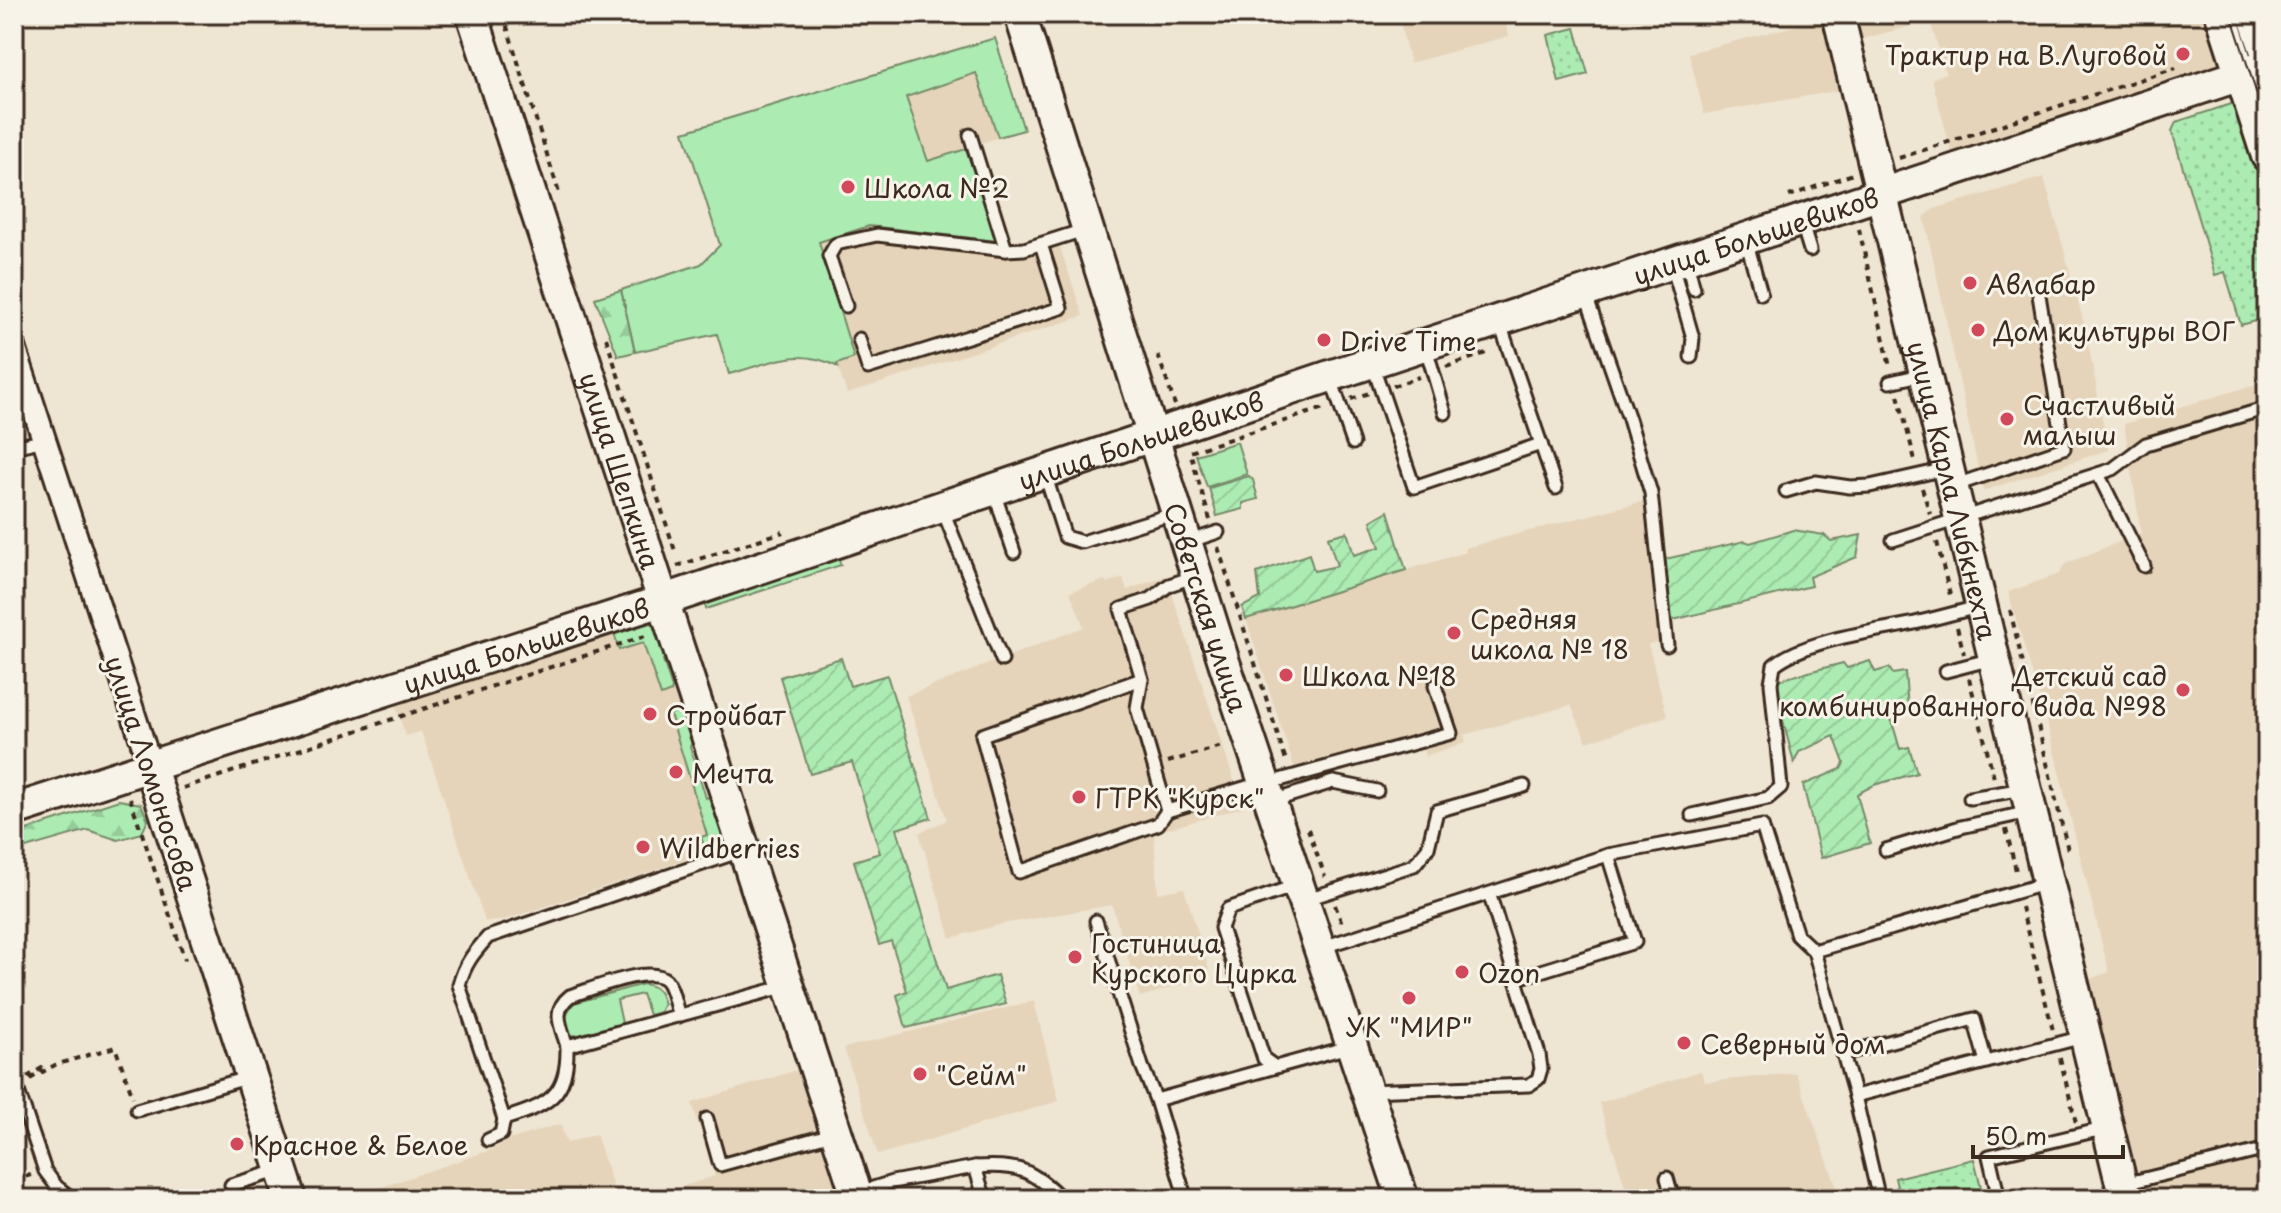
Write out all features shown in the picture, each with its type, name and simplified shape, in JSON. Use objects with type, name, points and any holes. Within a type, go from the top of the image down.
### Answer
[{"type":"street","name":"улица Щепкина","points":[[472,14],[674,607],[744,850],[857,1196]]},
{"type":"street","name":"Советская улица","points":[[1020,14],[1177,513],[1206,536],[1196,575],[1277,787],[1311,892],[1334,944],[1352,1046],[1403,1199]]},
{"type":"street","name":"улица Карла Либкнехта","points":[[1838,14],[1950,478],[1947,524],[2015,803],[2049,882],[2070,1041],[2093,1132],[2123,1192]]},
{"type":"street","points":[[2221,14],[2254,69],[2267,156]]},
{"type":"street","points":[[2253,14],[2267,54]]},
{"type":"street","name":"улица Большевиков","points":[[14,810],[674,607],[942,508],[1152,437],[1335,390],[1503,332],[1585,291],[1800,220],[1879,179],[2254,69]]},
{"type":"street","name":"улица Ломоносова","points":[[14,347],[45,440],[136,770],[251,1076],[291,1199]]},
{"type":"lane","points":[[970,135],[1006,250]]},
{"type":"lane","points":[[1800,220],[1810,250]]},
{"type":"lane","points":[[846,306],[829,256],[836,244],[877,235],[1006,250],[1024,249],[1087,229]]},
{"type":"lane","points":[[1746,238],[1761,293]]},
{"type":"lane","points":[[859,339],[868,368],[1061,308],[1041,244]]},
{"type":"lane","points":[[1679,260],[1694,289]]},
{"type":"lane","points":[[1679,260],[1693,338],[1691,357]]},
{"type":"lane","points":[[1786,491],[1816,482],[1850,487],[1919,476],[1950,478],[2064,448],[2059,400],[2038,289]]},
{"type":"lane","points":[[1585,291],[1651,493],[1667,645]]},
{"type":"lane","points":[[1503,332],[1556,488]]},
{"type":"lane","points":[[1429,358],[1445,413]]},
{"type":"lane","points":[[1892,381],[1925,374]]},
{"type":"lane","points":[[1376,376],[1414,487],[1541,444]]},
{"type":"lane","points":[[1335,390],[1353,443]]},
{"type":"lane","points":[[1893,540],[2113,469],[2146,444],[2267,408]]},
{"type":"lane","points":[[14,447],[45,440]]},
{"type":"lane","points":[[1045,474],[1065,537],[1082,542],[1177,513]]},
{"type":"lane","points":[[2098,474],[2144,566]]},
{"type":"lane","points":[[994,491],[1014,552]]},
{"type":"lane","points":[[942,508],[1002,660]]},
{"type":"lane","points":[[1167,811],[1137,708],[1142,679],[1121,609],[1151,599],[1169,585],[1196,575]]},
{"type":"lane","points":[[1692,815],[1768,798],[1781,787],[1771,683],[1774,665],[1787,655],[1869,631],[1968,610]]},
{"type":"lane","points":[[1946,671],[1981,662]]},
{"type":"lane","points":[[1142,679],[982,735],[1019,872],[1158,824],[1167,811],[1277,787],[1451,733],[1435,686]]},
{"type":"lane","points":[[1277,787],[1333,782],[1377,791]]},
{"type":"lane","points":[[1274,1066],[1264,1059],[1221,928],[1228,909],[1311,892],[1414,865],[1428,848],[1437,811],[1524,786]]},
{"type":"lane","points":[[1970,798],[2015,803]]},
{"type":"lane","points":[[1886,850],[2015,803]]},
{"type":"lane","points":[[1334,944],[1490,896],[1608,855],[1762,826],[1797,935],[1814,951],[1855,1096],[1879,1199]]},
{"type":"lane","points":[[488,1140],[501,1134],[504,1119],[459,985],[464,965],[488,937],[744,850]]},
{"type":"lane","points":[[1515,979],[1635,942],[1608,855]]},
{"type":"lane","points":[[1814,951],[2049,882]]},
{"type":"lane","points":[[1367,1091],[1529,1085],[1538,1079],[1541,1069],[1539,1054],[1490,896]]},
{"type":"lane","points":[[1096,921],[1142,1066],[1156,1100],[1184,1193],[1180,1199]]},
{"type":"lane","points":[[504,1119],[536,1109],[551,1100],[561,1086],[567,1067],[567,1046],[558,1015],[560,1003],[570,996],[643,974],[658,974],[668,982],[679,1016]]},
{"type":"lane","points":[[567,1046],[788,986]]},
{"type":"lane","points":[[1843,1054],[1974,1019],[1986,1062]]},
{"type":"lane","points":[[1855,1096],[2070,1041]]},
{"type":"lane","points":[[1156,1100],[1352,1046]]},
{"type":"lane","points":[[137,1110],[251,1076]]},
{"type":"lane","points":[[15,1083],[54,1199]]},
{"type":"lane","points":[[707,1119],[720,1165],[836,1133]]},
{"type":"lane","points":[[1999,1199],[1989,1156],[2093,1132]]},
{"type":"lane","points":[[2123,1192],[2267,1149]]},
{"type":"lane","points":[[857,1196],[892,1182],[975,1167],[1007,1166],[1040,1177],[1062,1199]]},
{"type":"lane","points":[[975,1167],[985,1199]]},
{"type":"lane","points":[[231,1185],[281,1169]]},
{"type":"lane","points":[[45,1171],[57,1187],[73,1199]]},
{"type":"lane","points":[[1667,1178],[1673,1199]]},
{"type":"path","points":[[503,14],[563,209]]},
{"type":"path","points":[[1879,179],[2180,67]]},
{"type":"path","points":[[1846,233],[1859,229],[1892,381],[1919,476],[1947,524],[2015,803],[2019,883],[2016,890],[2070,1041],[2093,1132]]},
{"type":"path","points":[[183,788],[674,607],[602,327]]},
{"type":"path","points":[[1334,944],[1311,892],[1277,787],[1206,536],[1190,452],[1335,390],[1503,332]]},
{"type":"path","points":[[1155,766],[1229,744]]},
{"type":"path","points":[[136,770],[186,964]]},
{"type":"path","points":[[15,1083],[55,1065],[115,1047],[137,1110]]},
{"type":"shaded area","points":[[1398,14],[1503,14],[1509,36],[1410,63]]},
{"type":"shaded area","points":[[1849,14],[2217,14],[2222,65],[1952,154],[1932,79],[1946,73],[1930,21],[1855,41]]},
{"type":"shaded area","points":[[1822,19],[1842,90],[1704,114],[1689,53]]},
{"type":"shaded area","name":"Школа №2","points":[[995,38],[1024,130],[980,143],[1012,245],[1055,232],[1083,316],[847,394],[838,367],[819,357],[801,355],[729,374],[717,334],[618,356],[595,298],[701,264],[720,245],[684,132]]},
{"type":"shaded area","points":[[2044,177],[2086,331],[2108,450],[1983,491],[1924,217],[1934,209]]},
{"type":"shaded area","points":[[2267,381],[2267,1199],[2141,1199],[2090,979],[2109,972],[2047,723],[2008,592],[2059,574],[2065,564],[2141,533],[2124,424]]},
{"type":"shaded area","name":"Средняя школа № 18","points":[[1644,501],[1658,642],[1648,644],[1667,716],[1587,742],[1571,705],[1464,735],[1466,742],[1425,756],[1422,745],[1298,779],[1246,619],[1466,552],[1465,548]]},
{"type":"shaded area","points":[[1166,576],[1243,807],[1154,833],[1158,893],[1184,888],[1211,976],[1140,997],[1112,905],[1002,924],[951,938],[919,833],[947,820],[906,696],[1084,627],[1070,592],[1105,580],[1106,583],[1123,578],[1127,590]]},
{"type":"shaded area","points":[[650,621],[657,623],[692,719],[678,711],[708,835],[701,838],[707,853],[501,921],[485,921],[421,731],[406,736],[396,706]]},
{"type":"shaded area","points":[[1034,1001],[1059,1101],[878,1155],[844,1048]]},
{"type":"shaded area","points":[[809,1066],[851,1199],[644,1199],[715,1176],[692,1103]]},
{"type":"shaded area","points":[[1701,1071],[1705,1082],[1796,1073],[1841,1199],[1629,1199],[1599,1103]]},
{"type":"shaded area","points":[[560,1124],[567,1143],[596,1134],[617,1199],[346,1199],[491,1150],[509,1140]]},
{"type":"green space","points":[[1575,28],[1588,74],[1559,82],[1548,35]]},
{"type":"green space","name":"Школа №2","points":[[995,38],[1024,130],[998,137],[976,73],[906,97],[928,161],[966,149],[997,241],[869,226],[819,242],[854,358],[837,364],[838,367],[824,361],[797,357],[771,361],[729,374],[717,334],[635,352],[621,290],[701,264],[720,245],[684,132]]},
{"type":"green space","points":[[2243,100],[2267,181],[2267,318],[2241,325],[2225,272],[2215,275],[2172,131],[2176,122]]},
{"type":"green space","points":[[621,290],[635,352],[618,356],[595,298]]},
{"type":"green space","points":[[1237,442],[1247,474],[1207,487],[1196,455]]},
{"type":"green space","points":[[1249,476],[1258,499],[1243,503],[1243,509],[1217,516],[1209,488]]},
{"type":"green space","points":[[1388,511],[1406,570],[1246,619],[1242,607],[1260,598],[1257,573],[1309,554],[1314,571],[1337,566],[1328,537],[1347,532],[1354,555],[1380,547],[1371,521]]},
{"type":"green space","points":[[1793,530],[1824,535],[1831,541],[1861,535],[1857,557],[1809,577],[1811,586],[1669,621],[1665,559],[1745,541],[1750,543]]},
{"type":"green space","points":[[838,558],[841,565],[706,609],[704,602]]},
{"type":"green space","points":[[650,621],[657,623],[668,655],[663,660],[672,688],[671,692],[661,696],[643,643],[619,650],[614,633]]},
{"type":"green space","points":[[841,658],[850,686],[887,675],[931,818],[897,829],[946,990],[997,975],[1006,1004],[906,1028],[897,995],[907,991],[891,941],[879,945],[854,861],[880,853],[852,762],[810,774],[780,677]]},
{"type":"green space","points":[[1870,661],[1875,672],[1889,668],[1893,674],[1905,672],[1908,708],[1890,715],[1900,749],[1909,747],[1917,773],[1874,785],[1857,794],[1870,843],[1821,858],[1803,785],[1841,769],[1844,763],[1834,736],[1799,752],[1794,763],[1777,697],[1778,680],[1843,663],[1847,668]]},
{"type":"green space","points":[[678,711],[686,714],[694,738],[690,747],[706,798],[716,795],[728,842],[707,853],[701,837],[707,835],[670,714]]},
{"type":"green space","points":[[119,800],[141,804],[148,820],[142,833],[118,840],[88,830],[22,849],[14,861],[14,834]]},
{"type":"green space","points":[[643,984],[659,992],[664,1004],[660,1012],[649,1015],[642,994],[617,1000],[622,1023],[576,1036],[570,1034],[566,1017],[574,1003]]},
{"type":"green space","points":[[1974,1159],[1984,1199],[1900,1199],[1895,1178]]},
{"type":"tram line","points":[[2231,14],[2267,126]]},
{"type":"place","name":"Трактир на В.Луговой","points":[[2183,54]]},
{"type":"place","name":"Школа №2","points":[[848,187]]},
{"type":"place","name":"Авлабар","points":[[1970,283]]},
{"type":"place","name":"Дом культуры ВОГ","points":[[1978,330]]},
{"type":"place","name":"Drive Time","points":[[1324,340]]},
{"type":"place","name":"Счастливый малыш","points":[[2007,419]]},
{"type":"place","name":"Средняя школа № 18","points":[[1454,633]]},
{"type":"place","name":"Школа №18","points":[[1286,675]]},
{"type":"place","name":"Детский сад комбинированного вида №98","points":[[2183,690]]},
{"type":"place","name":"Стройбат","points":[[650,714]]},
{"type":"place","name":"Мечта","points":[[676,772]]},
{"type":"place","name":"ГТРК \"Курск\"","points":[[1079,797]]},
{"type":"place","name":"Wildberries","points":[[643,847]]},
{"type":"place","name":"Гостиница Курского Цирка","points":[[1075,957]]},
{"type":"place","name":"Ozon","points":[[1462,972]]},
{"type":"place","name":"УК \"МИР\"","points":[[1409,998]]},
{"type":"place","name":"Северный дом","points":[[1684,1043]]},
{"type":"place","name":"\"Сейм\"","points":[[920,1074]]},
{"type":"place","name":"Красное & Белое","points":[[237,1144]]}]
